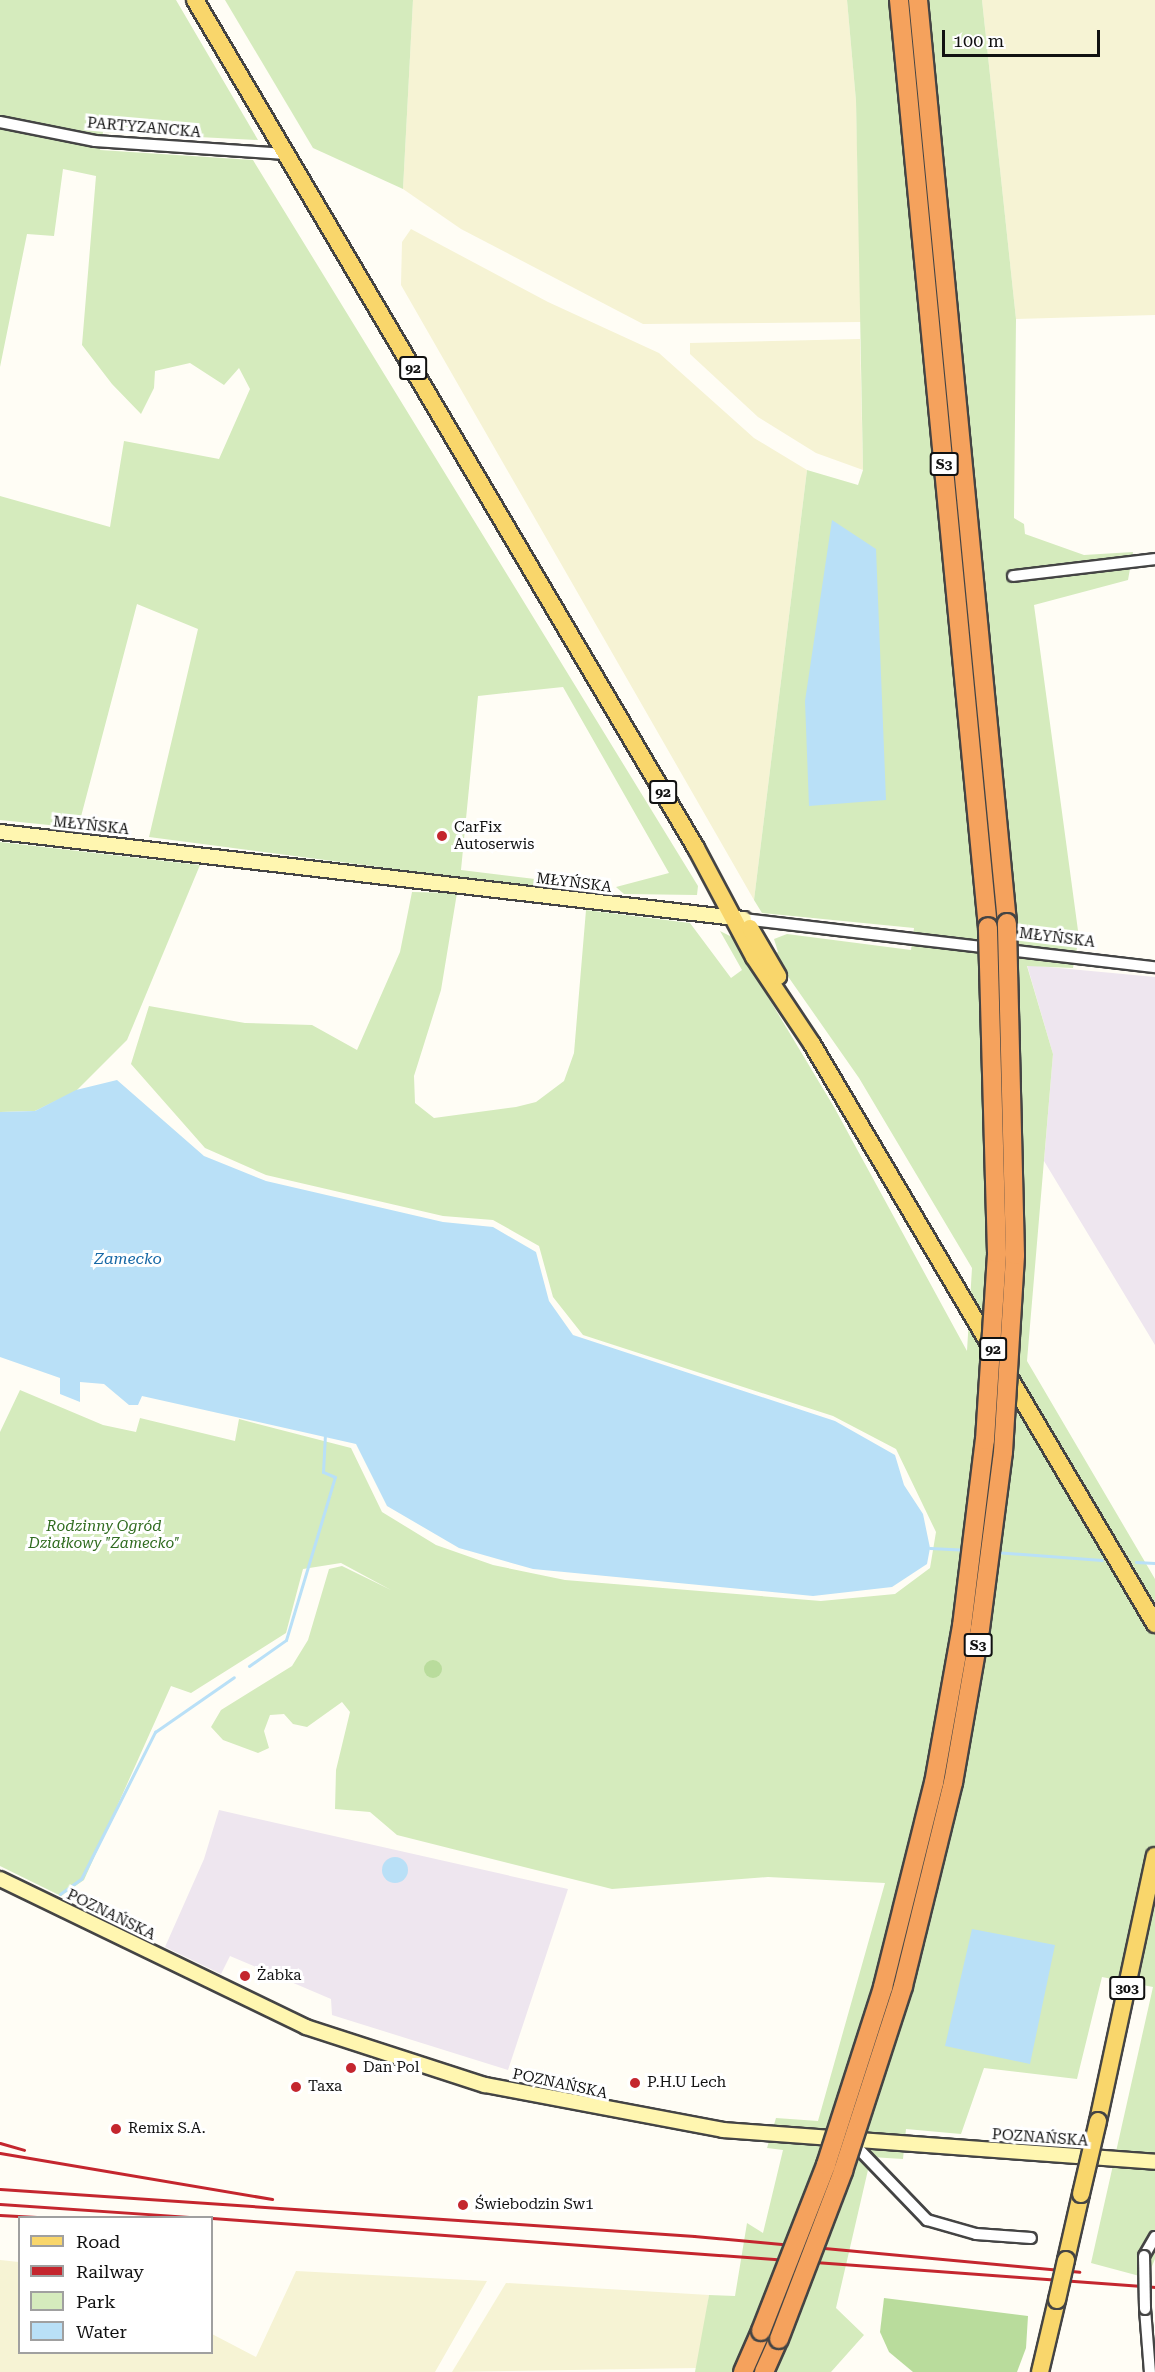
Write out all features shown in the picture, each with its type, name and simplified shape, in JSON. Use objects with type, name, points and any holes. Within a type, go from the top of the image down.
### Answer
[{"type":"highway","name":"S3","points":[[743,2372],[826,2165],[883,1988],[934,1783],[962,1626],[982,1463],[997,1253],[988,927],[899,0]]},
{"type":"highway","name":"S3","points":[[764,2372],[779,2339],[843,2171],[903,1986],[953,1783],[980,1629],[1002,1452],[1015,1255],[1007,923],[918,0]]},
{"type":"main road","name":"92","points":[[195,0],[1155,1624]]},
{"type":"main road","name":"303","points":[[1040,2372],[1098,2121],[1155,1856]]},
{"type":"street","name":"PARTYZANCKA","points":[[0,122],[95,141],[286,154]]},
{"type":"street","points":[[1013,576],[1155,559]]},
{"type":"street","name":"MŁYŃSKA","points":[[0,832],[1150,966]]},
{"type":"street","name":"POZNAŃSKA","points":[[0,1879],[238,1997],[393,2058],[485,2085],[664,2122],[851,2141],[1155,2162]]},
{"type":"street","points":[[851,2141],[927,2220],[976,2234],[1031,2238]]},
{"type":"street","points":[[1150,2372],[1144,2256],[1155,2237]]},
{"type":"shaded area","points":[[413,0],[847,0],[856,101],[861,322],[643,324],[461,229],[403,189]]},
{"type":"shaded area","points":[[982,0],[1155,0],[1155,315],[1016,319]]},
{"type":"shaded area","points":[[411,229],[548,302],[659,353],[754,438],[807,470],[754,900],[401,285],[402,242]]},
{"type":"shaded area","points":[[860,339],[863,470],[816,453],[758,417],[690,354],[690,343]]},
{"type":"shaded area","points":[[1027,965],[1155,977],[1155,1345],[1044,1161],[1053,1054]]},
{"type":"shaded area","points":[[219,1810],[568,1889],[508,2070],[332,2015],[331,1999],[230,1956],[221,1974],[165,1947],[204,1859]]},
{"type":"shaded area","points":[[0,2260],[18,2262],[18,2354],[213,2354],[213,2335],[256,2357],[296,2271],[487,2281],[435,2372],[0,2372]]},
{"type":"shaded area","points":[[506,2283],[709,2295],[698,2368],[452,2372]]},
{"type":"green space","points":[[0,0],[176,0],[258,140],[103,132],[100,150],[253,160],[698,886],[697,895],[624,894],[616,887],[669,873],[563,687],[478,696],[461,870],[593,886],[594,895],[149,837],[198,629],[137,604],[78,828],[0,820],[0,496],[110,527],[124,441],[219,459],[250,389],[239,368],[224,385],[190,363],[155,371],[154,388],[141,414],[112,384],[82,345],[96,176],[63,169],[54,236],[27,234],[0,367]]},
{"type":"green space","points":[[225,0],[413,0],[403,189],[313,148]]},
{"type":"green space","name":"Rodzinny Ogród Działkowy \"Zamecko\"","points":[[847,0],[982,0],[1016,319],[1014,518],[1024,524],[1025,534],[1084,555],[1133,552],[1128,580],[1034,605],[1079,938],[1073,968],[1027,966],[1053,1054],[1027,1361],[1155,1579],[1155,2259],[1147,2278],[1091,2263],[1153,1987],[1102,1977],[1077,2079],[984,2068],[961,2134],[906,2129],[903,2159],[871,2157],[836,2308],[864,2335],[831,2372],[695,2372],[709,2295],[735,2296],[747,2223],[763,2233],[783,2150],[767,2148],[776,2118],[818,2121],[885,1883],[768,1877],[612,1889],[397,1835],[370,1812],[335,1809],[336,1770],[350,1712],[342,1702],[307,1727],[293,1724],[284,1714],[270,1715],[264,1731],[269,1748],[258,1753],[223,1740],[211,1727],[221,1710],[292,1666],[308,1640],[329,1569],[342,1566],[391,1590],[341,1563],[303,1569],[286,1633],[191,1693],[171,1686],[84,1880],[61,1896],[0,1866],[0,1432],[20,1390],[103,1425],[136,1432],[140,1418],[235,1441],[239,1419],[351,1448],[382,1512],[436,1545],[493,1565],[565,1580],[821,1601],[895,1594],[930,1568],[936,1532],[896,1449],[833,1416],[583,1335],[553,1297],[539,1246],[493,1220],[443,1216],[266,1175],[205,1148],[131,1064],[149,1006],[245,1023],[312,1025],[357,1050],[400,952],[412,892],[457,893],[441,990],[414,1076],[415,1103],[434,1118],[516,1107],[536,1102],[564,1081],[574,1053],[586,910],[690,923],[731,978],[742,970],[720,931],[732,937],[834,1107],[967,1351],[972,1268],[859,1078],[773,955],[778,952],[774,939],[787,934],[911,950],[914,928],[762,913],[754,900],[807,470],[858,485],[863,470],[856,101]]},
{"type":"green space","points":[[0,842],[200,865],[127,1040],[76,1091],[35,1111],[0,1112]]},
{"type":"green space","points":[[433,1660],[440,1662],[442,1669],[440,1676],[433,1678],[426,1676],[424,1669],[426,1662]]},
{"type":"green space","points":[[884,2298],[1028,2316],[1026,2348],[1017,2372],[913,2372],[889,2352],[880,2332]]},
{"type":"water","points":[[832,520],[876,549],[886,800],[809,806],[805,701]]},
{"type":"water","name":"Zamecko","points":[[117,1080],[204,1156],[266,1181],[443,1222],[493,1227],[536,1252],[549,1301],[573,1335],[835,1421],[895,1455],[904,1485],[923,1514],[930,1548],[927,1564],[892,1587],[813,1596],[533,1569],[459,1548],[387,1506],[356,1444],[142,1396],[138,1405],[129,1405],[104,1384],[80,1382],[80,1402],[60,1394],[60,1378],[0,1357],[0,1112],[35,1111],[76,1090]]},
{"type":"water","points":[[395,1857],[404,1861],[408,1870],[404,1879],[395,1883],[386,1879],[382,1870],[386,1861]]},
{"type":"water","points":[[972,1929],[1055,1945],[1030,2064],[945,2046]]},
{"type":"waterway","points":[[249,1666],[286,1640],[335,1477],[323,1472],[325,1435]]},
{"type":"waterway","points":[[930,1548],[965,1550]]},
{"type":"waterway","points":[[995,1552],[1102,1560]]},
{"type":"waterway","points":[[1136,1562],[1155,1563]]},
{"type":"waterway","points":[[60,1894],[81,1879],[155,1732],[234,1677]]},
{"type":"railway","points":[[0,2143],[24,2150]]},
{"type":"railway","points":[[0,2153],[272,2199]]},
{"type":"railway","points":[[0,2189],[694,2236],[1079,2272]]},
{"type":"railway","points":[[0,2204],[175,2216]]},
{"type":"railway","points":[[0,2215],[18,2216]]},
{"type":"railway","points":[[213,2218],[1155,2287]]},
{"type":"place","name":"CarFix Autoserwis","points":[[442,836]]},
{"type":"place","name":"Żabka","points":[[245,1976]]},
{"type":"place","name":"Dan Pol","points":[[351,2068]]},
{"type":"place","name":"P.H.U Lech","points":[[635,2083]]},
{"type":"place","name":"Taxa","points":[[296,2087]]},
{"type":"place","name":"Remix S.A.","points":[[116,2129]]},
{"type":"place","name":"Świebodzin Sw1","points":[[463,2205]]}]
